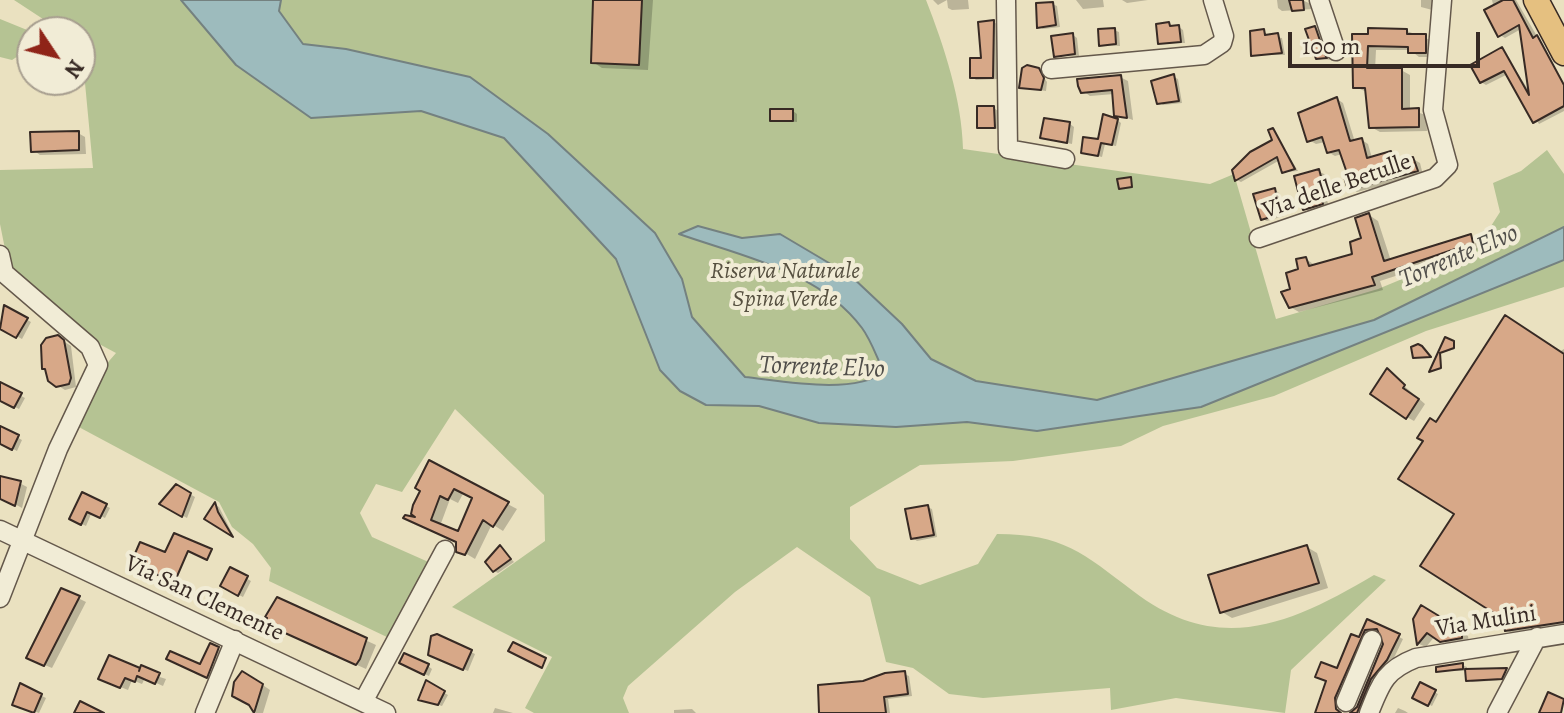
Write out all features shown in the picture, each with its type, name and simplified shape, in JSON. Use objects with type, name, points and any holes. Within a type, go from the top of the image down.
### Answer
[{"type":"main road","points":[[1536,0],[1558,33],[1564,53]]},
{"type":"street","points":[[1006,0],[1008,149],[1065,159]]},
{"type":"street","points":[[1051,69],[1204,55],[1222,43],[1224,36],[1213,0]]},
{"type":"street","points":[[1319,0],[1336,51]]},
{"type":"street","name":"Via delle Betulle","points":[[1259,238],[1435,178],[1444,172],[1448,165],[1433,110],[1442,0]]},
{"type":"street","points":[[0,255],[4,273],[90,347],[98,365],[58,449],[0,598]]},
{"type":"street","name":"Via San Clemente","points":[[0,530],[386,713]]},
{"type":"street","points":[[363,702],[445,550]]},
{"type":"street","name":"Via Mulini","points":[[1370,678],[1416,658],[1564,634]]},
{"type":"street","points":[[1497,713],[1537,637]]},
{"type":"street","points":[[205,713],[235,640]]},
{"type":"street","points":[[1369,713],[1372,640]]},
{"type":"street","points":[[1346,702],[1370,678]]},
{"type":"green space","name":"Riserva Naturale Spina Verde","points":[[14,0],[926,0],[951,73],[963,149],[1210,184],[1234,174],[1276,319],[1378,289],[1477,248],[1500,212],[1493,183],[1521,171],[1547,150],[1564,174],[1564,287],[1426,331],[1274,396],[1163,426],[1121,446],[1013,461],[920,465],[850,507],[850,539],[877,568],[920,585],[978,564],[997,534],[1020,535],[1071,548],[1165,611],[1195,623],[1225,628],[1255,626],[1284,619],[1374,575],[1386,580],[1291,670],[1285,713],[1176,698],[1111,710],[1110,688],[983,698],[949,694],[913,668],[886,662],[870,597],[797,547],[735,592],[628,686],[623,698],[629,713],[534,713],[525,708],[552,657],[452,607],[545,541],[544,495],[455,409],[402,492],[376,484],[360,513],[372,537],[433,564],[389,638],[269,581],[271,568],[253,544],[232,527],[219,502],[75,425],[103,368],[116,353],[101,345],[8,264],[0,224],[0,170],[93,168],[86,96],[96,96],[96,16],[38,16]]},
{"type":"green space","points":[[0,19],[16,26],[16,57],[12,60],[0,57]]},
{"type":"water","points":[[181,0],[281,0],[279,11],[303,44],[346,49],[470,77],[548,134],[655,233],[682,279],[692,317],[745,377],[837,385],[871,379],[884,372],[862,328],[845,308],[824,292],[778,268],[679,234],[698,226],[742,238],[780,234],[851,276],[902,324],[931,359],[976,381],[1097,400],[1374,320],[1564,227],[1564,260],[1201,407],[1037,431],[967,422],[896,427],[819,423],[759,406],[706,405],[680,391],[660,370],[616,259],[504,138],[421,111],[311,118],[236,65]]},
{"type":"building","points":[[593,0],[642,0],[639,65],[591,63]]},
{"type":"building","points":[[1289,0],[1303,0],[1304,10],[1292,11]]},
{"type":"building","points":[[1503,0],[1513,0],[1533,38],[1537,35],[1564,85],[1564,106],[1533,123],[1504,71],[1480,83],[1470,65],[1502,47],[1529,95],[1519,25],[1498,37],[1484,10]]},
{"type":"building","points":[[1053,2],[1056,25],[1037,28],[1036,3]]},
{"type":"building","points":[[994,20],[993,78],[970,78],[970,58],[981,58],[978,22]]},
{"type":"building","points":[[1169,22],[1170,26],[1179,25],[1181,42],[1158,44],[1156,24]]},
{"type":"building","points":[[1315,26],[1327,58],[1316,59],[1305,29]]},
{"type":"building","points":[[1115,28],[1116,44],[1099,46],[1098,29]]},
{"type":"building","points":[[1368,28],[1407,29],[1407,34],[1426,34],[1426,53],[1408,53],[1408,47],[1368,46],[1367,68],[1402,68],[1402,109],[1419,108],[1419,127],[1369,128],[1365,88],[1353,88],[1352,34],[1368,34]]},
{"type":"building","points":[[1264,29],[1265,35],[1278,33],[1282,53],[1251,56],[1250,31]]},
{"type":"building","points":[[1073,33],[1075,54],[1054,57],[1051,36]]},
{"type":"building","points":[[1027,65],[1039,68],[1044,78],[1041,90],[1019,88],[1022,68]]},
{"type":"building","points":[[1174,74],[1179,101],[1157,104],[1151,81]]},
{"type":"building","points":[[1121,75],[1127,118],[1114,116],[1112,90],[1081,93],[1078,86],[1077,79]]},
{"type":"building","points":[[1337,97],[1350,141],[1362,138],[1367,158],[1391,151],[1395,162],[1413,157],[1418,171],[1348,190],[1344,177],[1348,176],[1339,150],[1327,153],[1322,137],[1307,142],[1298,113]]},
{"type":"building","points":[[977,106],[994,106],[995,128],[977,128]]},
{"type":"building","points":[[770,109],[793,109],[793,121],[770,121]]},
{"type":"building","points":[[1103,114],[1118,119],[1112,145],[1101,143],[1098,156],[1081,153],[1083,137],[1098,139]]},
{"type":"building","points":[[1044,118],[1070,122],[1067,143],[1040,138]]},
{"type":"building","points":[[1273,128],[1295,169],[1282,173],[1277,157],[1235,181],[1232,170],[1250,152],[1272,140],[1268,130]]},
{"type":"building","points":[[79,131],[79,150],[31,152],[30,132]]},
{"type":"building","points":[[1319,169],[1325,192],[1320,194],[1323,204],[1303,210],[1294,176]]},
{"type":"building","points":[[1131,177],[1132,187],[1119,189],[1117,179]]},
{"type":"building","points":[[1275,188],[1280,214],[1261,220],[1253,194]]},
{"type":"building","points":[[1369,213],[1384,261],[1471,234],[1473,243],[1372,277],[1375,285],[1289,308],[1281,292],[1290,289],[1286,273],[1298,269],[1296,259],[1306,257],[1309,266],[1352,254],[1350,242],[1361,238],[1355,218]]},
{"type":"building","points":[[4,305],[28,318],[16,338],[0,329]]},
{"type":"building","points":[[1505,315],[1564,354],[1564,622],[1505,631],[1503,619],[1420,566],[1454,514],[1398,479],[1423,441],[1417,438],[1430,418],[1436,422]]},
{"type":"building","points":[[58,335],[64,340],[71,378],[69,384],[56,387],[48,381],[45,369],[42,369],[41,345],[46,338]]},
{"type":"building","points":[[1445,337],[1454,341],[1454,348],[1440,353],[1441,368],[1429,372]]},
{"type":"building","points":[[1418,344],[1431,357],[1413,358],[1411,347]]},
{"type":"building","points":[[1387,368],[1405,385],[1403,388],[1419,399],[1406,419],[1370,394]]},
{"type":"building","points":[[0,382],[22,393],[14,408],[0,401]]},
{"type":"building","points":[[0,426],[19,435],[12,450],[0,444]]},
{"type":"building","points":[[429,460],[509,502],[493,527],[483,520],[465,555],[456,552],[456,542],[403,518],[405,515],[415,517],[411,514],[420,491],[415,488]],"holes":[[[454,489],[472,498],[458,531],[431,520],[440,496],[448,500]]]},
{"type":"building","points":[[0,476],[21,481],[15,506],[0,499]]},
{"type":"building","points":[[176,484],[191,493],[182,517],[159,504]]},
{"type":"building","points":[[82,492],[107,504],[100,518],[87,512],[81,525],[69,519]]},
{"type":"building","points":[[215,502],[218,512],[233,537],[204,519]]},
{"type":"building","points":[[928,505],[934,535],[911,539],[905,509]]},
{"type":"building","points":[[174,533],[212,549],[207,560],[188,551],[175,581],[130,565],[140,542],[165,552]]},
{"type":"building","points":[[500,545],[511,559],[493,572],[485,562]]},
{"type":"building","points":[[1307,545],[1319,583],[1220,613],[1208,575]]},
{"type":"building","points":[[230,567],[248,576],[238,596],[220,586]]},
{"type":"building","points":[[61,588],[80,596],[44,666],[26,658]]},
{"type":"building","points":[[277,597],[367,638],[356,665],[265,624],[265,617]]},
{"type":"building","points":[[1421,605],[1462,630],[1462,638],[1440,642],[1427,633],[1417,645],[1413,619]]},
{"type":"building","points":[[1367,619],[1400,634],[1387,660],[1371,679],[1357,713],[1350,713],[1357,707],[1383,644],[1377,629],[1365,630],[1335,698],[1336,709],[1341,713],[1315,713],[1326,681],[1315,677],[1321,662],[1337,668],[1351,634],[1359,637]]},
{"type":"building","points":[[437,634],[472,650],[463,670],[428,655],[431,636]]},
{"type":"building","points":[[513,642],[546,658],[542,668],[508,651]]},
{"type":"building","points":[[210,643],[219,647],[207,678],[166,659],[170,651],[200,664]]},
{"type":"building","points":[[404,653],[429,664],[424,675],[399,663]]},
{"type":"building","points":[[109,655],[160,673],[155,684],[137,676],[135,682],[125,678],[120,688],[98,679]]},
{"type":"building","points":[[1463,663],[1463,669],[1436,672],[1436,667]]},
{"type":"building","points":[[1507,668],[1502,679],[1466,681],[1465,669]]},
{"type":"building","points":[[242,671],[263,684],[254,713],[249,705],[232,696],[234,682]]},
{"type":"building","points":[[905,671],[908,694],[884,697],[886,713],[819,713],[818,685],[863,681],[885,673]]},
{"type":"building","points":[[426,680],[445,691],[438,705],[418,700]]},
{"type":"building","points":[[1420,682],[1436,690],[1428,706],[1412,698]]},
{"type":"building","points":[[20,683],[42,694],[34,713],[12,705]]},
{"type":"building","points":[[1548,692],[1564,699],[1561,713],[1539,713]]},
{"type":"building","points":[[80,701],[104,713],[74,713]]},
{"type":"water label","name":"Torrente Elvo","points":[[1459,257]]},
{"type":"water label","name":"Torrente Elvo","points":[[822,368]]}]
